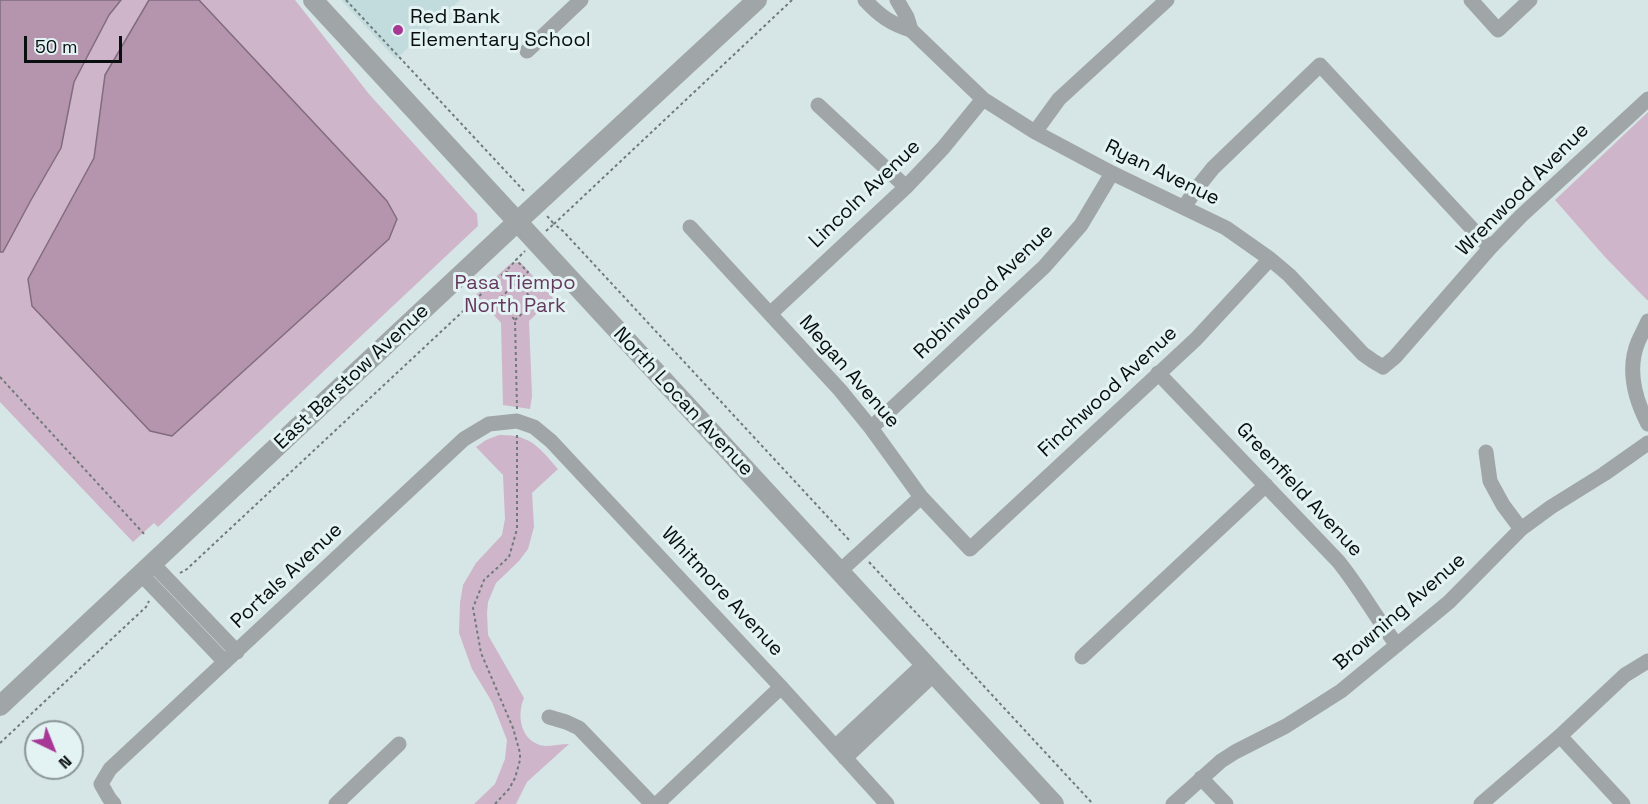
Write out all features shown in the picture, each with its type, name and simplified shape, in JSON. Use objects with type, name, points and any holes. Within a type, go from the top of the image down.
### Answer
[{"type":"street","name":"North Locan Avenue","points":[[313,0],[1054,804]]},
{"type":"street","points":[[527,51],[581,0]]},
{"type":"street","name":"East Barstow Avenue","points":[[0,706],[757,0]]},
{"type":"street","name":"Ryan Avenue","points":[[865,0],[879,15],[896,26],[911,30],[983,99],[1035,132],[1112,174],[1226,228],[1270,259],[1289,275],[1363,354],[1383,367]]},
{"type":"street","name":"Ryan Avenue","points":[[897,0],[908,17],[911,30]]},
{"type":"street","points":[[1035,132],[1059,99],[1167,0]]},
{"type":"street","points":[[1471,0],[1498,30],[1530,0]]},
{"type":"street","points":[[1184,207],[1213,168],[1320,65],[1490,248]]},
{"type":"street","name":"Lincoln Avenue","points":[[770,314],[906,187],[943,148],[983,99]]},
{"type":"street","name":"Wrenwood Avenue","points":[[1383,367],[1395,357],[1521,216],[1648,99]]},
{"type":"street","points":[[818,105],[906,187]]},
{"type":"street","name":"Robinwood Avenue","points":[[871,428],[1044,267],[1081,225],[1112,174]]},
{"type":"street","name":"Megan Avenue","points":[[690,227],[840,390],[921,497],[970,549]]},
{"type":"street","name":"Finchwood Avenue","points":[[970,549],[1222,313],[1270,259]]},
{"type":"street","points":[[1648,321],[1637,344],[1633,367],[1634,388],[1641,411],[1648,424]]},
{"type":"street","name":"Greenfield Avenue","points":[[1158,373],[1338,561],[1397,645]]},
{"type":"street","name":"Portals Avenue","points":[[114,804],[101,784],[110,769],[464,439],[489,424],[517,422]]},
{"type":"street","name":"Whitmore Avenue","points":[[517,422],[534,427],[550,441],[781,687],[887,804]]},
{"type":"street","name":"Browning Avenue","points":[[1173,804],[1201,778],[1235,752],[1286,726],[1341,691],[1449,603],[1521,529],[1648,443]]},
{"type":"street","points":[[1486,452],[1490,481],[1503,505],[1521,529]]},
{"type":"street","points":[[1082,657],[1266,485]]},
{"type":"street","points":[[840,571],[921,497]]},
{"type":"street","points":[[146,569],[231,657]]},
{"type":"street","points":[[1481,804],[1560,736],[1624,675],[1648,661]]},
{"type":"street","points":[[840,752],[929,669]]},
{"type":"street","points":[[657,804],[781,687]]},
{"type":"street","points":[[549,717],[579,728],[652,804]]},
{"type":"street","points":[[1560,736],[1623,804]]},
{"type":"street","points":[[342,802],[399,744]]},
{"type":"street","points":[[1201,778],[1226,804]]},
{"type":"path","points":[[346,0],[851,543]]},
{"type":"path","points":[[178,573],[187,569],[792,0]]},
{"type":"path","points":[[495,804],[509,789],[515,778],[520,753],[513,728],[481,653],[472,608],[484,580],[508,557],[517,529],[515,320],[497,302],[528,272],[516,260]]},
{"type":"path","points":[[506,271],[535,302],[515,320]]},
{"type":"path","points":[[0,377],[145,535]]},
{"type":"path","points":[[873,566],[1093,804]]},
{"type":"path","points":[[0,743],[146,607],[150,600]]},
{"type":"shaded area","points":[[0,0],[121,0],[109,15],[74,82],[61,148],[3,252],[0,252]]},
{"type":"shaded area","points":[[149,0],[199,0],[387,201],[397,219],[389,239],[172,436],[150,431],[32,306],[28,279],[94,158],[105,75]]},
{"type":"shaded area","name":"Red Bank Elementary School","points":[[341,0],[460,0],[396,59]]},
{"type":"green space","points":[[0,0],[295,0],[369,94],[477,214],[478,226],[158,527],[154,523],[133,542],[0,402]]},
{"type":"green space","points":[[1648,112],[1648,300],[1647,300],[1555,200]]},
{"type":"green space","name":"Pasa Tiempo North Park","points":[[520,262],[553,298],[529,321],[532,396],[530,409],[503,405],[501,323],[476,295],[510,264]]},
{"type":"green space","points":[[499,435],[519,437],[533,443],[558,469],[532,493],[534,527],[528,549],[496,583],[488,602],[488,635],[524,698],[521,713],[522,728],[530,740],[545,746],[569,744],[527,782],[516,804],[474,804],[495,784],[505,759],[507,740],[492,702],[472,669],[459,633],[463,585],[476,563],[502,535],[505,519],[503,475],[476,447]]},
{"type":"place","name":"Red Bank Elementary School","points":[[398,30]]}]
